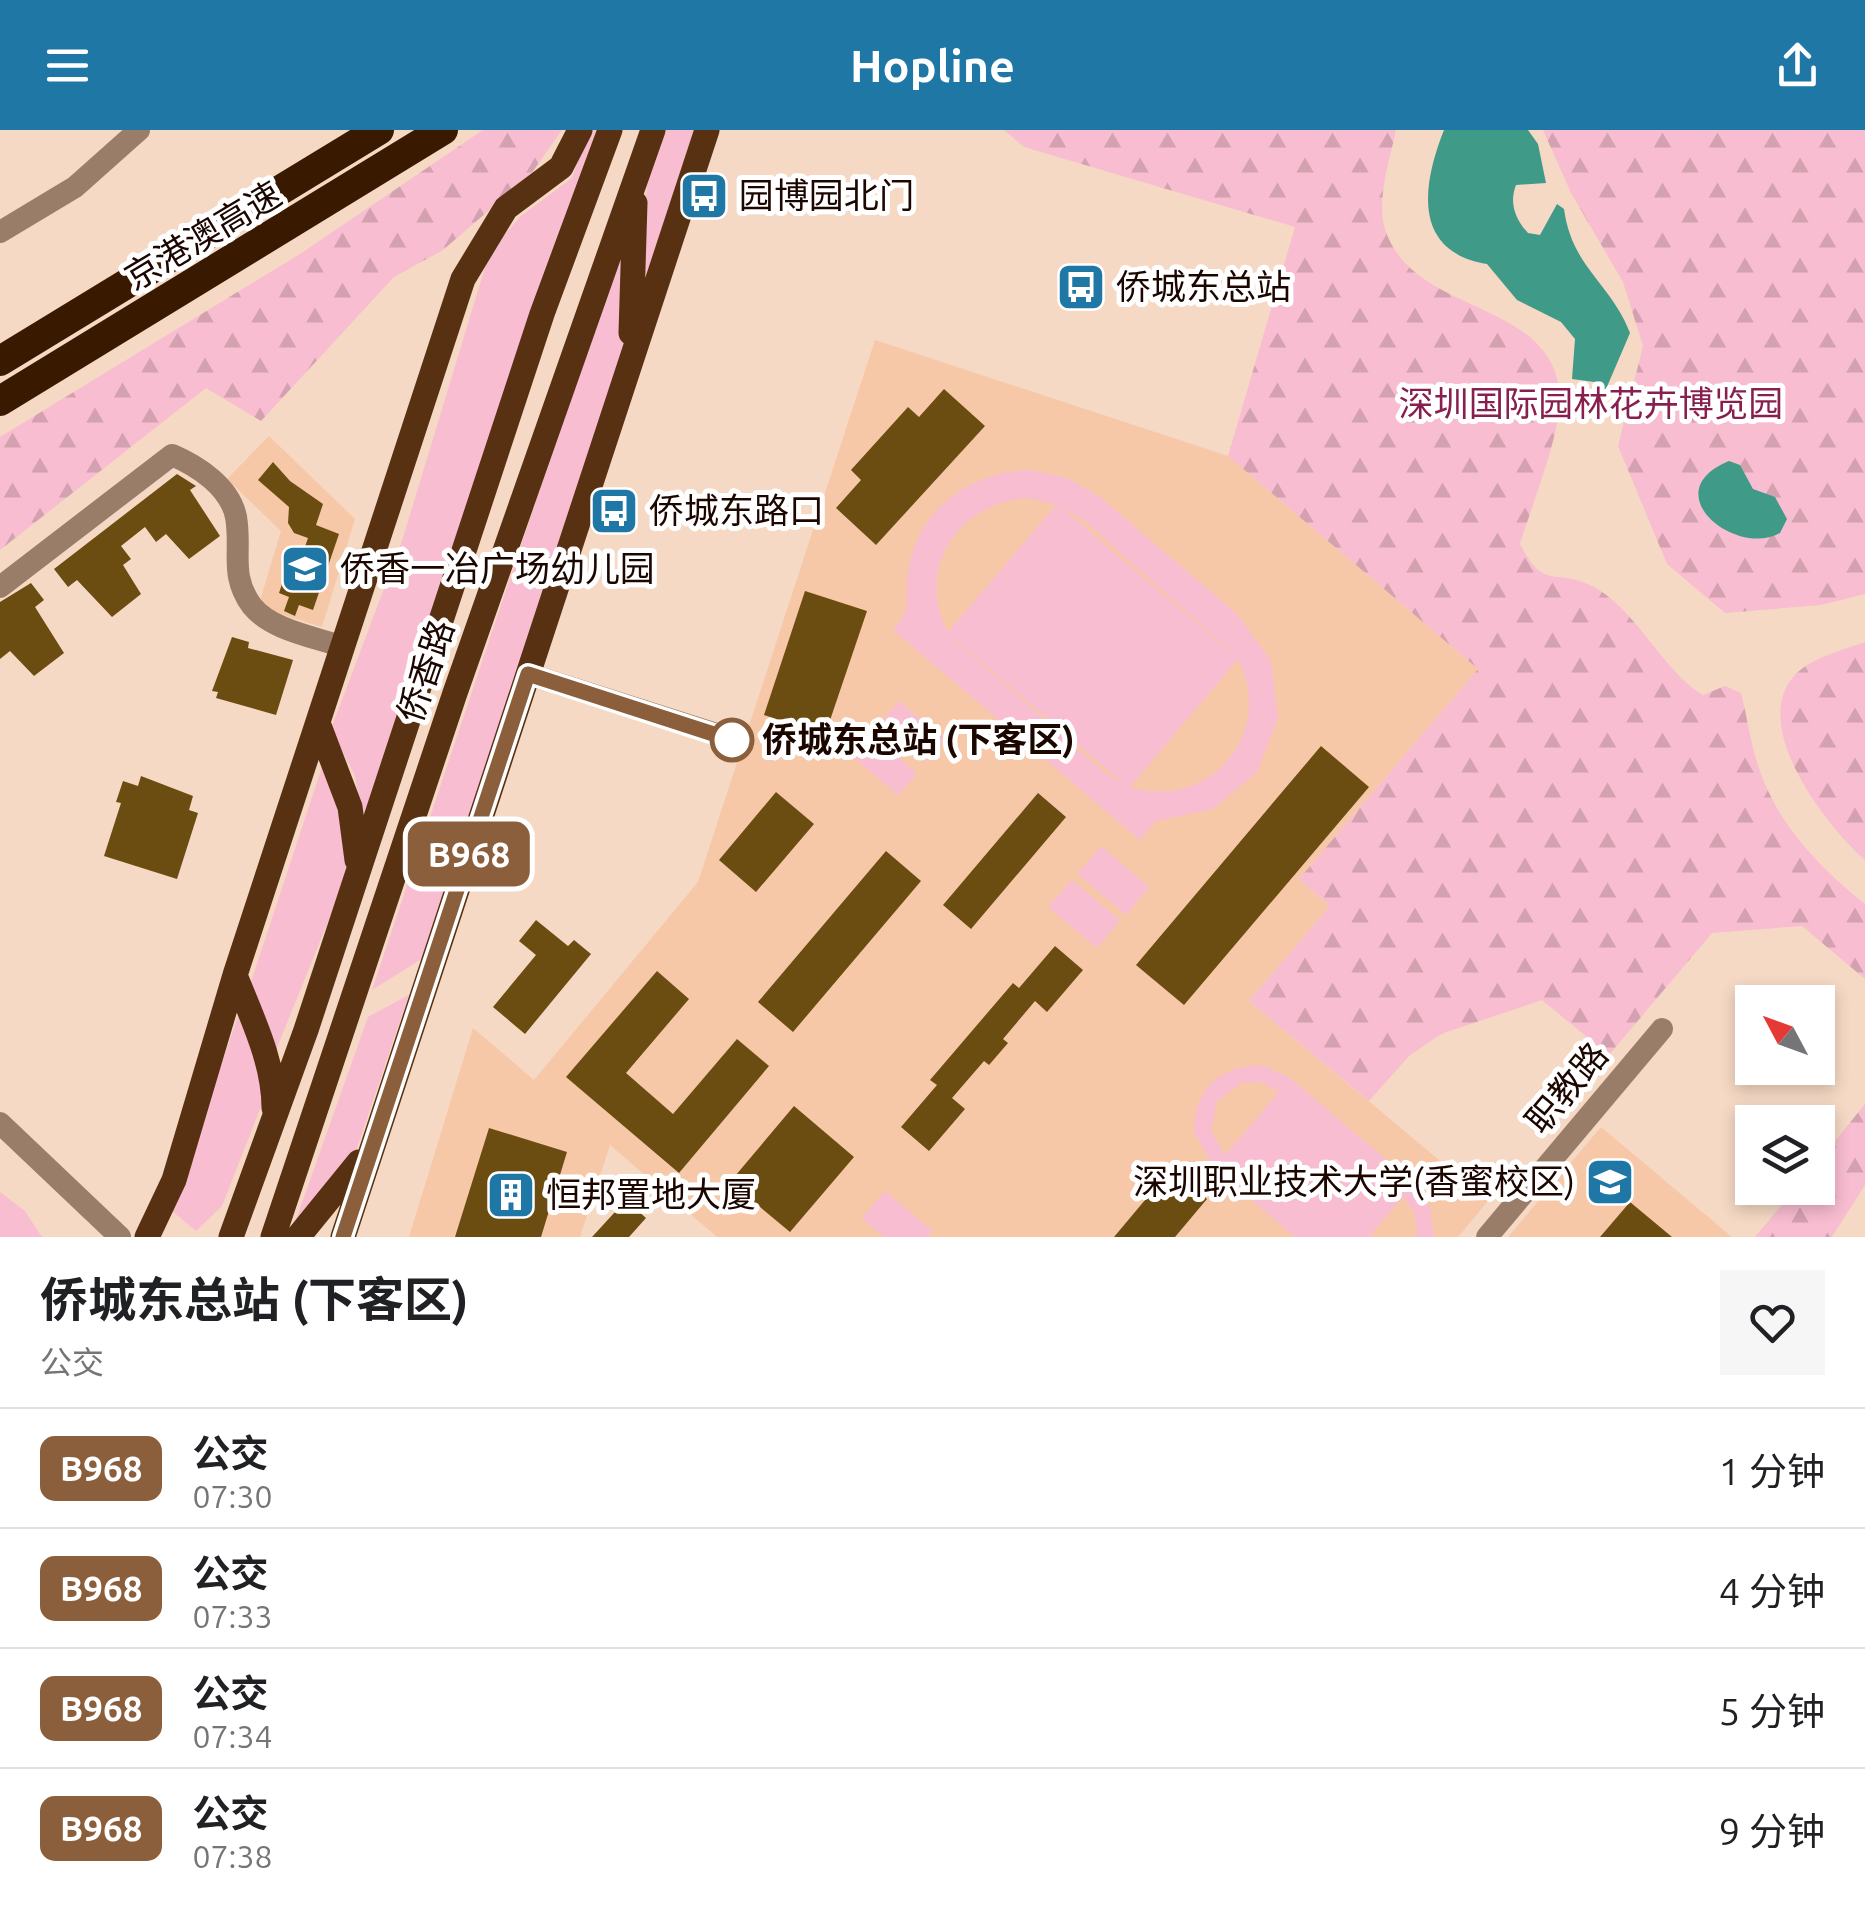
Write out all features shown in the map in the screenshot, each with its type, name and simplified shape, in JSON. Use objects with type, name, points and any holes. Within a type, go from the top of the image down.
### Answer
[{"type":"highway","name":"京港澳高速","points":[[0,361],[379,130]]},
{"type":"highway","name":"京港澳高速","points":[[0,401],[245,255],[443,130]]},
{"type":"main road","points":[[147,1237],[174,1180],[235,975],[463,279],[506,208],[561,167],[580,130]]},
{"type":"main road","name":"侨香路","points":[[231,1237],[357,875],[542,314],[610,130]]},
{"type":"main road","name":"侨香路","points":[[273,1237],[454,693],[653,130]]},
{"type":"main road","points":[[342,1237],[706,130]]},
{"type":"main road","points":[[630,363],[636,179]]},
{"type":"main road","points":[[318,723],[350,807],[357,875]]},
{"type":"main road","points":[[235,975],[274,1085],[274,1120]]},
{"type":"main road","points":[[298,1237],[376,1138]]},
{"type":"street","points":[[0,232],[75,187],[139,130]]},
{"type":"street","points":[[0,587],[172,456],[203,468],[236,516],[236,576],[254,608],[274,622],[342,647]]},
{"type":"street","points":[[528,674],[732,740]]},
{"type":"street","name":"职教路","points":[[1487,1237],[1662,1029]]},
{"type":"street","points":[[0,1123],[120,1237]]},
{"type":"shaded area","points":[[875,340],[1228,456],[1478,669],[1299,879],[1330,906],[1249,1001],[1488,1201],[1458,1237],[717,1237],[610,1145],[580,1237],[409,1237],[473,1028],[534,1080],[698,882]]},
{"type":"shaded area","name":"侨香一冶广场幼儿园","points":[[269,436],[355,519],[322,627],[258,607],[281,531],[227,479]]},
{"type":"shaded area","name":"深圳职业技术大学(香蜜校区)","points":[[1601,1127],[1732,1237],[1508,1237]]},
{"type":"green space","points":[[483,130],[562,130],[531,174],[443,250],[394,277],[261,421],[206,388],[0,550],[0,437],[300,254]]},
{"type":"green space","points":[[589,130],[596,130],[363,822],[355,776],[331,729],[402,541],[490,251],[521,216],[572,178]]},
{"type":"green space","points":[[663,130],[703,130],[649,285],[642,285],[647,178]]},
{"type":"green space","points":[[1004,130],[1396,130],[1382,205],[1385,229],[1400,257],[1423,278],[1533,340],[1551,363],[1560,395],[1559,410],[1520,544],[1528,559],[1543,573],[1578,580],[1606,595],[1674,670],[1703,695],[1725,686],[1741,693],[1757,762],[1775,804],[1815,858],[1865,904],[1865,979],[1802,926],[1712,933],[1609,1055],[1542,1000],[1441,1034],[1409,1056],[1369,1101],[1249,1001],[1330,906],[1299,879],[1478,669],[1228,456],[1295,227],[1024,147]]},
{"type":"green space","points":[[1543,130],[1865,130],[1865,594],[1821,605],[1725,613],[1667,564],[1618,446],[1643,346],[1623,282],[1571,193]]},
{"type":"green space","points":[[623,241],[628,370],[428,955],[372,990]]},
{"type":"green space","points":[[1029,470],[1067,478],[1100,497],[1238,615],[1271,661],[1278,718],[1257,772],[1213,809],[1156,821],[1140,840],[893,630],[906,609],[913,551],[934,513],[967,487],[1007,472]],"holes":[[[1028,498],[1056,505],[948,632],[936,585],[940,563],[949,542],[963,525],[1003,502]],[[1061,507],[1082,519],[1234,654]],[[951,637],[1124,784],[1104,772]],[[1238,659],[1248,687],[1248,714],[1241,739],[1228,760],[1209,777],[1186,788],[1159,791],[1130,787]]]},
{"type":"green space","points":[[1865,642],[1865,860],[1832,824],[1798,775],[1781,722],[1783,697],[1794,676],[1818,659]]},
{"type":"green space","points":[[899,701],[945,740],[926,762],[881,723]]},
{"type":"green space","points":[[871,734],[917,773],[898,795],[853,757]]},
{"type":"green space","points":[[322,767],[342,812],[347,875],[274,1055],[248,991]]},
{"type":"green space","points":[[1101,846],[1149,887],[1126,915],[1077,874]]},
{"type":"green space","points":[[1072,880],[1120,920],[1097,948],[1048,907]]},
{"type":"green space","points":[[409,995],[355,1154],[293,1228],[368,1017]]},
{"type":"green space","points":[[239,1013],[266,1094],[222,1206],[196,1231],[172,1211]]},
{"type":"green space","points":[[1265,1066],[1290,1078],[1415,1184],[1430,1206],[1434,1237],[1417,1237],[1415,1213],[1403,1197],[1369,1237],[1295,1237],[1214,1168],[1194,1132],[1199,1103],[1205,1091],[1223,1074]],"holes":[[[1261,1082],[1279,1092],[1225,1155],[1211,1130],[1217,1101],[1241,1083]]]},
{"type":"green space","points":[[1865,1104],[1865,1185],[1832,1237],[1755,1237],[1782,1205],[1835,1205],[1835,1141]]},
{"type":"green space","points":[[885,1191],[933,1231],[928,1237],[884,1237],[862,1218]]},
{"type":"green space","points":[[0,1192],[25,1211],[42,1237],[0,1237]]},
{"type":"water","points":[[1444,130],[1528,130],[1538,144],[1546,183],[1516,185],[1513,204],[1517,216],[1528,233],[1540,235],[1557,204],[1564,209],[1575,246],[1630,333],[1603,396],[1602,383],[1572,379],[1575,339],[1561,322],[1517,300],[1487,264],[1463,257],[1446,246],[1435,231],[1428,193]]},
{"type":"water","points":[[1729,461],[1740,465],[1753,489],[1775,497],[1787,519],[1780,533],[1762,538],[1742,537],[1710,518],[1700,504],[1699,489],[1708,474]]},
{"type":"building","points":[[944,389],[985,426],[876,545],[836,508],[861,480],[851,470],[908,407],[919,417]]},
{"type":"building","points":[[273,462],[290,481],[323,504],[316,525],[339,534],[313,610],[299,605],[295,616],[284,611],[289,597],[279,593],[284,578],[293,581],[308,538],[294,533],[288,523],[289,507],[258,480]]},
{"type":"building","points":[[177,474],[196,486],[190,490],[220,536],[189,559],[166,534],[156,542],[145,527],[121,546],[131,559],[123,565],[141,594],[112,617],[77,580],[68,587],[54,569]]},
{"type":"building","points":[[31,583],[44,600],[35,607],[64,653],[34,676],[10,651],[0,659],[0,602]]},
{"type":"building","points":[[805,591],[867,611],[825,735],[764,715]]},
{"type":"building","points":[[232,637],[249,642],[248,648],[293,660],[276,715],[216,698],[218,692],[212,691]]},
{"type":"building","points":[[1321,746],[1369,787],[1184,1005],[1136,965]]},
{"type":"building","points":[[141,776],[193,796],[189,810],[198,813],[177,879],[104,856],[121,803],[116,802],[123,781],[138,786]]},
{"type":"building","points":[[776,792],[814,824],[756,892],[719,860]]},
{"type":"building","points":[[1038,793],[1066,817],[971,929],[943,905]]},
{"type":"building","points":[[886,851],[921,881],[793,1032],[758,1002]]},
{"type":"building","points":[[536,920],[568,946],[574,940],[591,954],[525,1034],[493,1007],[536,955],[519,941]]},
{"type":"building","points":[[1055,946],[1083,970],[1047,1012],[1035,1001],[1003,1039],[1008,1043],[989,1065],[984,1061],[952,1098],[965,1109],[929,1151],[901,1127],[937,1085],[930,1080],[1013,983],[1019,988]]},
{"type":"building","points":[[657,971],[689,999],[626,1073],[673,1114],[737,1039],[769,1066],[679,1173],[566,1077]]},
{"type":"building","points":[[794,1106],[854,1157],[790,1232],[730,1182]]},
{"type":"building","name":"恒邦置地大厦","points":[[489,1128],[567,1152],[541,1237],[455,1237]]},
{"type":"building","points":[[1171,1169],[1207,1199],[1175,1237],[1114,1237]]},
{"type":"building","points":[[626,1200],[646,1218],[629,1237],[592,1237]]},
{"type":"building","points":[[1630,1202],[1672,1237],[1600,1237]]},
{"type":"bus line","name":"B968","points":[[343,1237],[528,674],[732,740]]},
{"type":"place","name":"园博园北门","points":[[704,196]]},
{"type":"place","name":"侨城东总站","points":[[1081,287]]},
{"type":"place","name":"侨城东路口","points":[[614,511]]},
{"type":"place","name":"侨香一冶广场幼儿园","points":[[305,569]]},
{"type":"place","name":"侨城东总站 (下客区)","points":[[732,740]]},
{"type":"place","name":"深圳职业技术大学(香蜜校区)","points":[[1610,1182]]},
{"type":"place","name":"恒邦置地大厦","points":[[511,1195]]},
{"type":"park label","name":"深圳国际园林花卉博览园","points":[[1591,404]]}]
